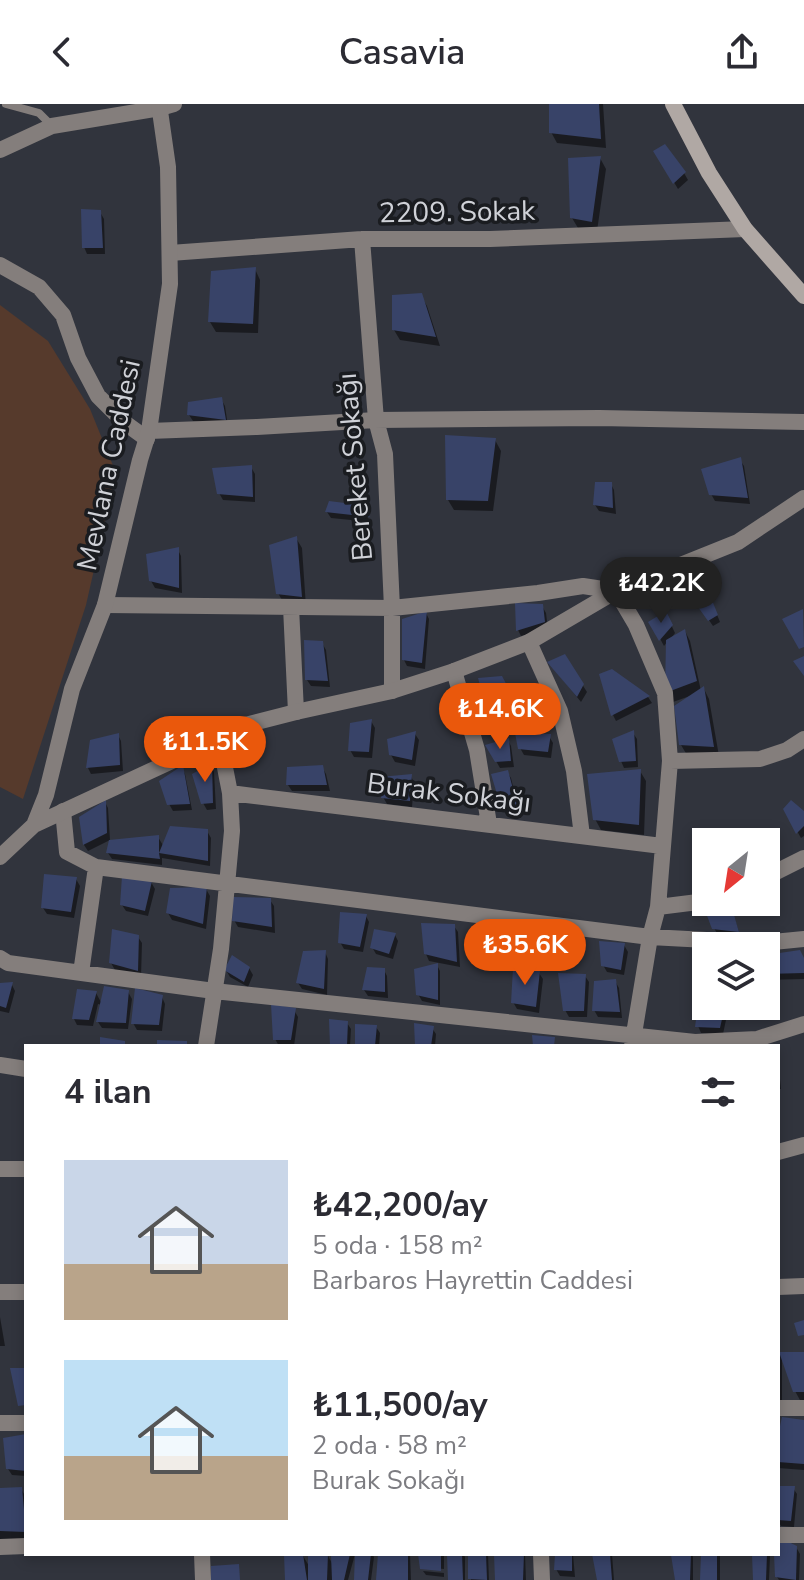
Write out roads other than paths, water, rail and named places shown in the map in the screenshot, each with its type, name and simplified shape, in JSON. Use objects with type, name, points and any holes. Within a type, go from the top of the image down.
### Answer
[{"type":"main road","points":[[673,104],[709,173],[745,229],[804,296]]},
{"type":"street","points":[[0,150],[52,126],[164,105]]},
{"type":"street","name":"Mevlana Caddesi","points":[[34,825],[46,795],[72,689],[105,605],[148,435],[170,284],[164,105]]},
{"type":"street","name":"2209. Sokak","points":[[170,253],[362,239],[490,239],[745,229]]},
{"type":"street","name":"Bereket Sokağı","points":[[362,239],[376,420],[385,454],[392,608],[392,691]]},
{"type":"street","points":[[0,265],[39,287],[63,315],[78,358],[98,396],[125,423],[148,435],[376,420],[599,418],[804,422]]},
{"type":"street","points":[[0,857],[34,825],[174,760],[218,732],[392,691],[529,642],[616,591],[738,542],[804,498]]},
{"type":"street","points":[[105,605],[392,608],[583,586],[616,591]]},
{"type":"street","points":[[616,591],[636,625],[665,693],[670,761],[658,907],[633,1040]]},
{"type":"street","points":[[291,607],[296,712]]},
{"type":"street","points":[[529,642],[560,711],[574,771],[582,836]]},
{"type":"street","points":[[454,671],[477,750],[489,824]]},
{"type":"street","points":[[206,1044],[221,949],[232,831],[230,793],[218,732]]},
{"type":"street","points":[[670,761],[760,759],[787,750],[804,739]]},
{"type":"street","name":"Burak Sokağı","points":[[230,793],[662,846]]},
{"type":"street","points":[[63,811],[67,852],[96,867],[650,937],[763,943],[804,939]]},
{"type":"street","points":[[780,870],[804,858]]},
{"type":"street","points":[[81,973],[96,867]]},
{"type":"street","points":[[658,907],[692,903]]},
{"type":"street","points":[[0,958],[8,963],[214,991],[633,1040],[695,1042],[757,1039],[804,1024]]},
{"type":"street","points":[[0,1065],[24,1069]]},
{"type":"street","points":[[780,1151],[804,1145]]},
{"type":"street","points":[[0,1169],[24,1169]]},
{"type":"street","points":[[780,1287],[804,1286]]},
{"type":"street","points":[[0,1292],[24,1292]]},
{"type":"street","points":[[780,1408],[804,1408]]},
{"type":"street","points":[[0,1423],[24,1423]]},
{"type":"street","points":[[780,1535],[804,1535]]},
{"type":"street","points":[[0,1547],[24,1546]]},
{"type":"street","points":[[202,1556],[203,1580]]},
{"type":"street","points":[[541,1556],[542,1580]]},
{"type":"lane","points":[[6,104],[39,113],[52,126]]}]
